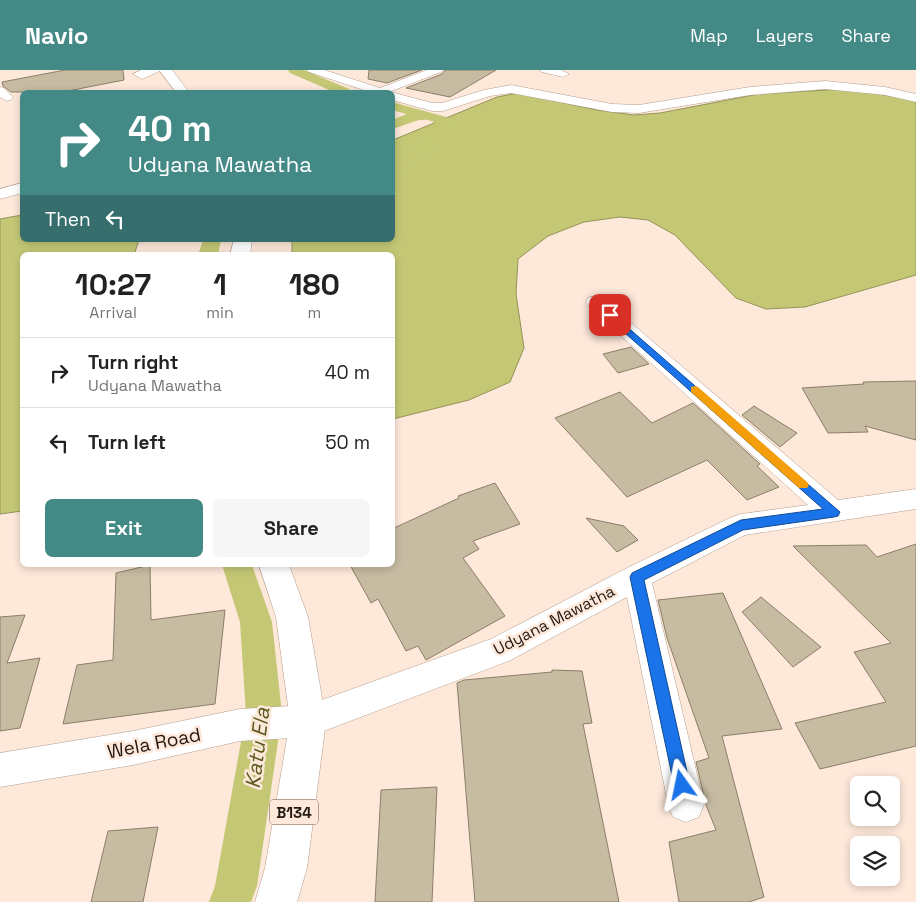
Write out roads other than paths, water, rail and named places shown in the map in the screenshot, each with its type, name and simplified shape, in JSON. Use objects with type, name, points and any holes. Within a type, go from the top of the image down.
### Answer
[{"type":"main road","points":[[165,70],[181,90]]},
{"type":"main road","name":"B134","points":[[275,567],[292,617],[296,722],[286,868],[276,902]]},
{"type":"street","points":[[142,76],[139,74],[156,70]]},
{"type":"street","points":[[313,70],[375,90]]},
{"type":"street","points":[[386,90],[437,70]]},
{"type":"street","points":[[546,70],[563,74]]},
{"type":"street","points":[[395,97],[443,107],[488,93],[511,89],[612,108],[639,109],[750,91],[825,85],[885,91],[916,98]]},
{"type":"street","points":[[0,194],[20,189]]},
{"type":"street","points":[[595,302],[834,512]]},
{"type":"street","name":"Udyana Mawatha","points":[[296,722],[500,650],[637,577],[741,525],[916,499]]},
{"type":"street","points":[[637,577],[686,804]]},
{"type":"street","name":"Wela Road","points":[[0,770],[133,748],[240,725],[296,722]]},
{"type":"waterway","name":"Katu Ela","points":[[294,70],[339,90]]},
{"type":"waterway","name":"Katu Ela","points":[[395,107],[421,114]]},
{"type":"waterway","name":"Katu Ela","points":[[395,124],[421,114]]},
{"type":"waterway","points":[[395,171],[400,162],[435,141],[448,129],[441,120],[421,114]]},
{"type":"waterway","name":"Katu Ela","points":[[209,252],[211,242]]},
{"type":"waterway","name":"Katu Ela","points":[[230,902],[236,886],[264,714],[256,622],[238,567]]}]
